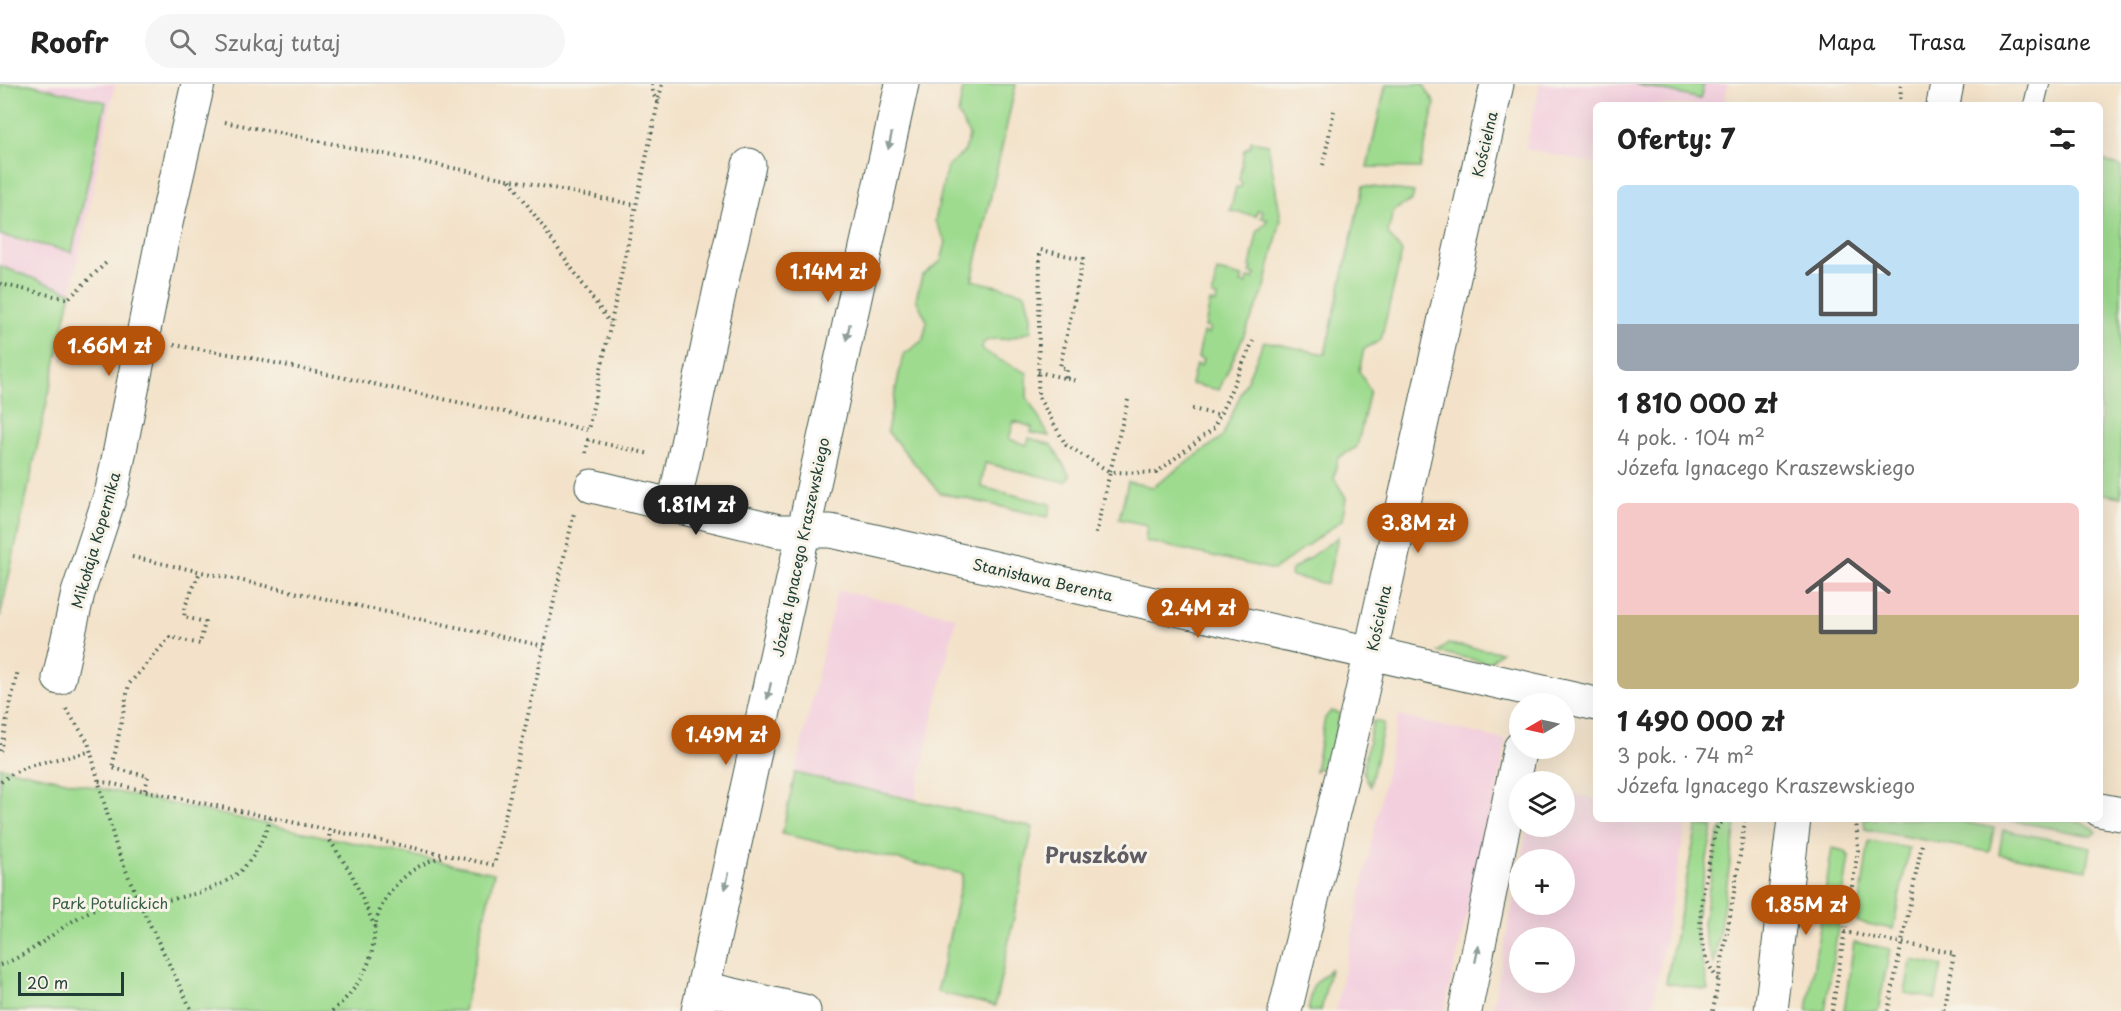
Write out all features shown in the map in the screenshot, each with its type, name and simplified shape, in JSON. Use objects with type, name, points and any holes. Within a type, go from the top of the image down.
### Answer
[{"type":"street","name":"Mikołaja Kopernika","points":[[59,678],[78,592],[112,490],[159,256],[198,84]]},
{"type":"street","name":"Józefa Ignacego Kraszewskiego","points":[[701,1000],[902,84]]},
{"type":"street","name":"Kościelna","points":[[1285,1011],[1359,705],[1497,84]]},
{"type":"street","points":[[1943,102],[1947,84]]},
{"type":"street","points":[[674,505],[749,165]]},
{"type":"street","name":"Stanisława Berenta","points":[[584,484],[779,531],[831,531],[1370,652],[1519,693]]},
{"type":"street","name":"Stanisława Berenta","points":[[1575,702],[1593,704]]},
{"type":"street","points":[[1466,1011],[1518,759]]},
{"type":"street","points":[[2121,795],[2121,807]]},
{"type":"street","points":[[2103,811],[2121,814]]},
{"type":"street","points":[[1771,1011],[1794,822]]},
{"type":"street","points":[[701,1000],[804,1011]]},
{"type":"lane","points":[[2035,102],[2039,84]]},
{"type":"path","points":[[652,84],[653,94],[658,103]]},
{"type":"path","points":[[174,345],[247,357],[588,430],[662,84]]},
{"type":"path","points":[[1900,102],[1901,84]]},
{"type":"path","points":[[1323,165],[1334,111]]},
{"type":"path","points":[[224,122],[636,205]]},
{"type":"path","points":[[510,180],[611,324]]},
{"type":"path","points":[[1066,378],[1067,369],[1060,367],[1083,259],[1040,252],[1038,396],[1066,445],[1110,472],[1156,473],[1214,428],[1253,341]]},
{"type":"path","points":[[0,284],[68,298],[106,262]]},
{"type":"path","points":[[1038,372],[1077,381]]},
{"type":"path","points":[[1095,537],[1128,400]]},
{"type":"path","points":[[1192,409],[1219,415]]},
{"type":"path","points":[[99,780],[494,865],[584,484],[588,440]]},
{"type":"path","points":[[132,557],[544,646]]},
{"type":"path","points":[[145,790],[148,776],[112,768],[129,684],[170,637],[200,644],[205,622],[184,617],[186,604],[200,572]]},
{"type":"path","points":[[0,752],[18,670]]},
{"type":"path","points":[[59,678],[64,707],[88,742],[116,846],[139,902],[192,1011]]},
{"type":"path","points":[[0,782],[15,771],[32,764],[70,758],[91,751]]},
{"type":"path","points":[[0,965],[27,954],[77,917],[117,902],[172,900],[204,891],[230,880],[252,860],[271,817]]},
{"type":"path","points":[[1719,979],[1710,968],[1701,941],[1700,919],[1715,832],[1722,822]]},
{"type":"path","points":[[1713,1011],[1737,884],[1745,822]]},
{"type":"path","points":[[1832,1011],[1857,850],[1856,822]]},
{"type":"path","points":[[330,829],[329,839],[351,873],[375,927]]},
{"type":"path","points":[[1888,1011],[1922,844]]},
{"type":"path","points":[[332,1011],[347,998],[364,972],[370,957],[379,910],[404,877],[416,867],[435,858],[449,855]]},
{"type":"path","points":[[1844,932],[1954,953],[1943,1011]]},
{"type":"shaded area","points":[[0,84],[115,84],[71,292],[0,266]]},
{"type":"shaded area","points":[[1540,84],[1728,84],[1724,102],[1593,102],[1593,163],[1525,149]]},
{"type":"shaded area","points":[[837,590],[956,617],[915,799],[795,773]]},
{"type":"shaded area","points":[[1398,716],[1506,740],[1499,781],[1444,1011],[1336,1011]]},
{"type":"shaded area","points":[[1575,795],[1593,798],[1593,822],[1686,822],[1653,1004],[1686,1011],[1492,1011],[1511,915],[1575,915],[1575,849],[1524,849],[1526,837],[1575,837]]},
{"type":"green space","points":[[0,84],[29,84],[106,102],[72,252],[0,235]]},
{"type":"green space","points":[[970,84],[1016,84],[972,280],[1025,293],[1031,316],[1031,331],[1019,336],[989,340],[983,343],[982,348],[995,358],[1027,373],[1027,397],[1049,436],[1031,433],[1032,427],[1014,421],[1009,439],[1027,445],[1029,438],[1052,445],[1070,476],[1065,482],[985,463],[981,487],[1051,504],[1048,517],[940,493],[887,431],[903,355],[923,340],[927,321],[916,299],[922,276],[941,261],[946,242],[935,221],[947,167],[965,151],[969,135],[958,114],[963,89]]},
{"type":"green space","points":[[1386,84],[1423,84],[1435,103],[1420,168],[1367,167]]},
{"type":"green space","points":[[1635,84],[1704,84],[1700,99]]},
{"type":"green space","points":[[1251,141],[1268,144],[1281,219],[1264,291],[1219,390],[1191,384],[1196,364],[1201,366],[1203,359],[1198,358],[1203,332],[1208,334],[1210,328],[1205,327],[1210,302],[1216,303],[1217,297],[1212,296],[1217,271],[1243,277],[1241,283],[1247,284],[1248,278],[1253,279],[1255,274],[1250,273],[1252,268],[1250,267],[1258,229],[1261,230],[1267,219],[1261,218],[1263,211],[1258,210],[1256,216],[1230,211],[1236,187],[1241,187],[1242,182],[1239,181],[1244,150],[1246,151],[1247,147],[1250,148]]},
{"type":"green space","points":[[2103,160],[2121,167],[2121,497],[2103,494]]},
{"type":"green space","points":[[1363,186],[1414,192],[1412,200],[1393,211],[1388,234],[1402,252],[1381,340],[1364,349],[1359,371],[1370,390],[1357,447],[1338,458],[1334,478],[1346,498],[1342,520],[1274,570],[1145,541],[1147,525],[1119,519],[1128,482],[1153,487],[1222,437],[1264,341],[1325,354]]},
{"type":"green space","points":[[0,266],[71,292],[0,617]]},
{"type":"green space","points":[[1338,537],[1327,584],[1291,576],[1292,570]]},
{"type":"green space","points":[[1448,644],[1501,652],[1489,663],[1438,652]]},
{"type":"green space","points":[[1331,711],[1340,713],[1329,762],[1315,771],[1325,718]]},
{"type":"green space","points":[[1373,721],[1384,723],[1370,786],[1363,771]]},
{"type":"green space","name":"Park Potulickich","points":[[0,767],[494,873],[464,1011],[0,1011]]},
{"type":"green space","points":[[795,773],[1033,827],[995,1006],[937,992],[963,874],[782,834]]},
{"type":"green space","points":[[1729,822],[1737,822],[1714,965],[1704,935],[1703,923],[1721,829]]},
{"type":"green space","points":[[1864,822],[1963,822],[1994,828],[1989,852],[1865,829]]},
{"type":"green space","points":[[2019,822],[2079,822],[2097,832],[2092,836]]},
{"type":"green space","points":[[1697,825],[1713,827],[1696,918],[1696,935],[1708,990],[1666,983]]},
{"type":"green space","points":[[2003,830],[2091,847],[2087,870],[1999,854]]},
{"type":"green space","points":[[1869,841],[1909,848],[1893,929],[1857,922]]},
{"type":"green space","points":[[1832,848],[1845,851],[1849,857],[1825,1011],[1807,1011]]},
{"type":"green space","points":[[1854,942],[1890,949],[1878,1011],[1844,1011]]},
{"type":"green space","points":[[1911,960],[1942,966],[1935,999],[1905,993]]},
{"type":"green space","points":[[1330,969],[1321,1011],[1308,1011],[1313,986]]},
{"type":"district","name":"Pruszków","points":[[1096,854]]}]
